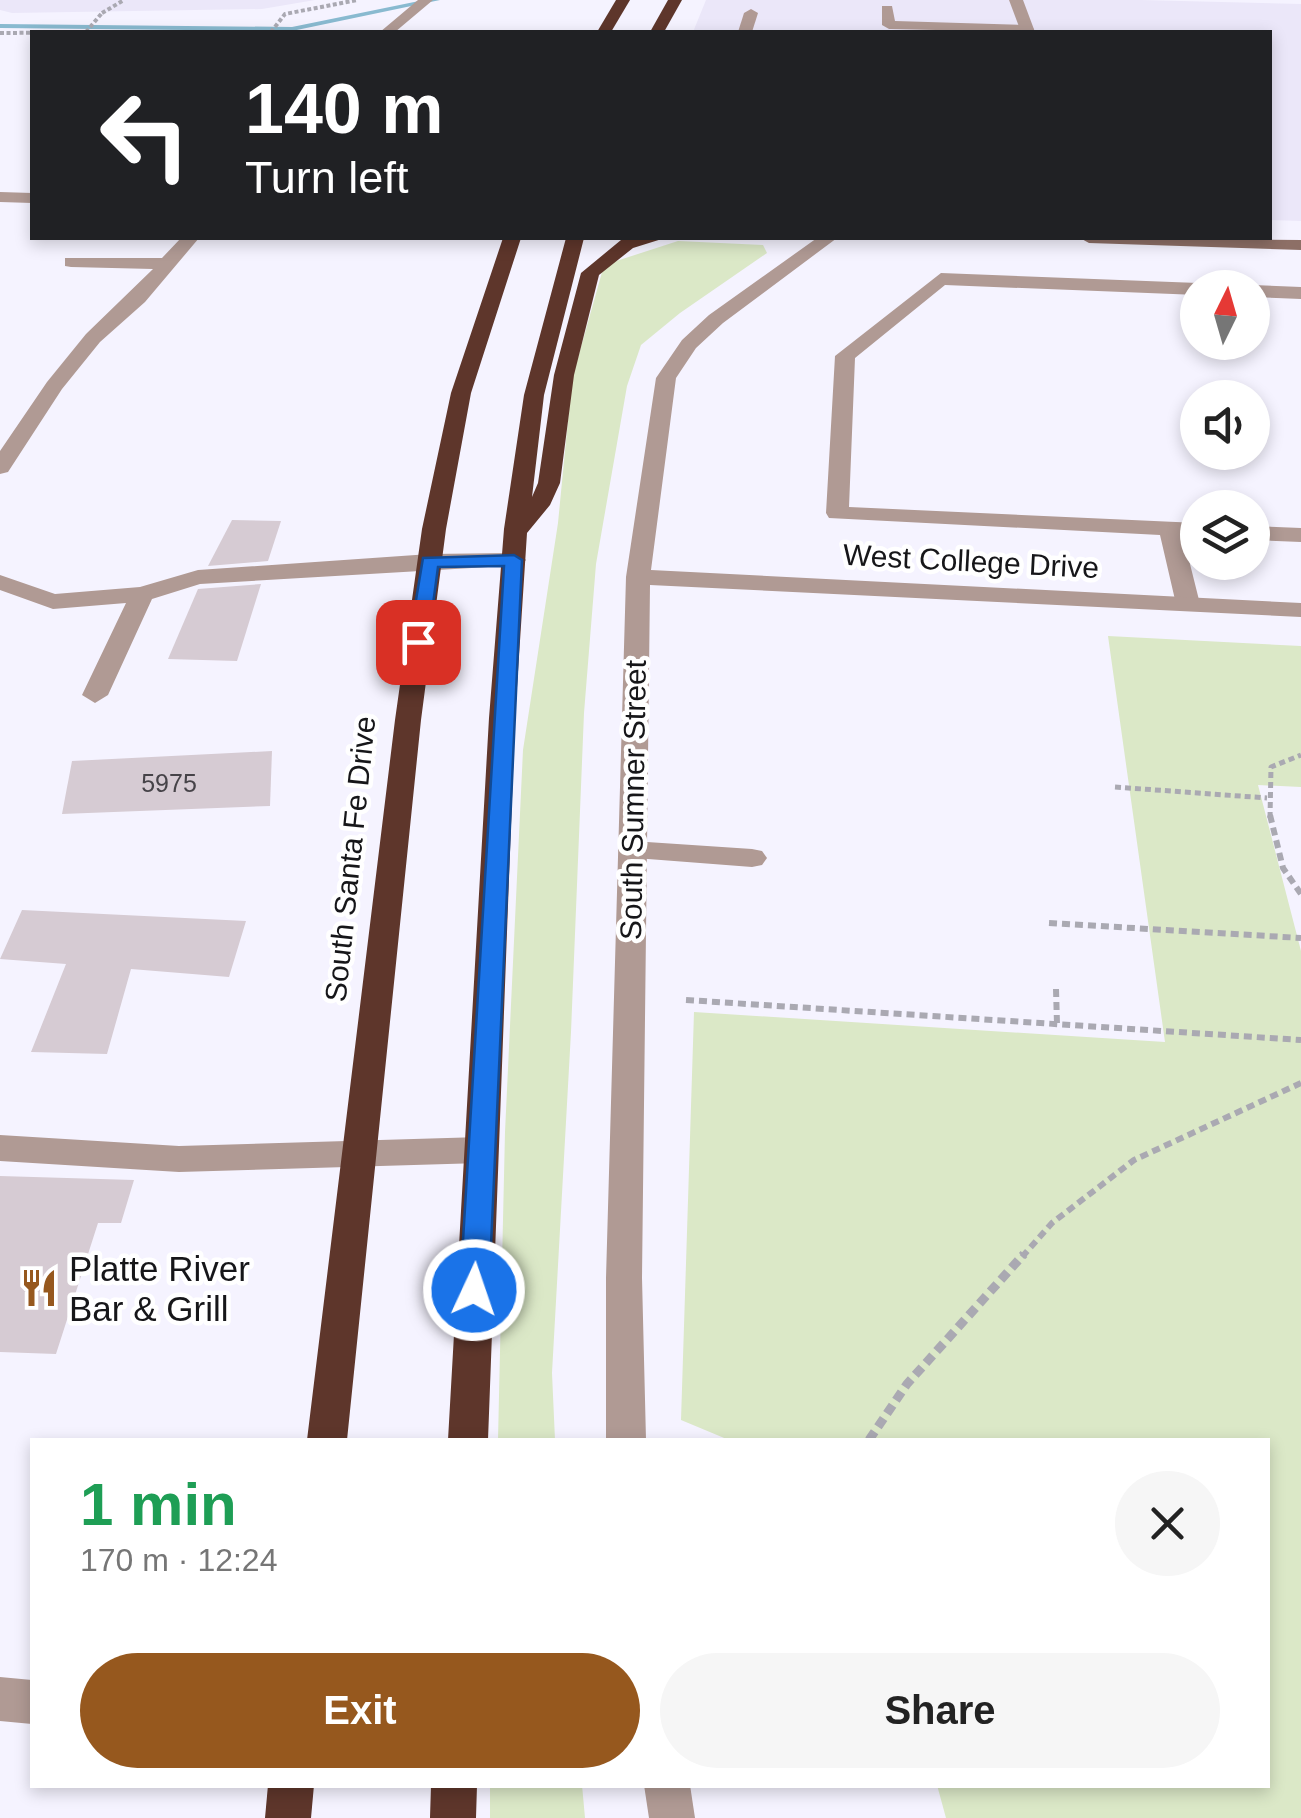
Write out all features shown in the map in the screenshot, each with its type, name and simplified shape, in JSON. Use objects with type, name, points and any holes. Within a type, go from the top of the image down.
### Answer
[{"type":"highway","points":[[605,30],[623,0]]},
{"type":"highway","points":[[657,30],[674,0]]},
{"type":"highway","name":"South Santa Fe Drive","points":[[327,1438],[430,562],[461,393],[511,240]]},
{"type":"highway","points":[[468,1438],[515,546],[534,395],[575,240]]},
{"type":"highway","points":[[515,546],[549,483],[564,375],[590,273],[627,244],[646,240]]},
{"type":"highway","points":[[288,1818],[291,1788]]},
{"type":"highway","points":[[453,1818],[454,1788]]},
{"type":"street","points":[[389,30],[426,0]]},
{"type":"street","points":[[1016,0],[1028,30]]},
{"type":"street","points":[[887,9],[889,26],[1000,30]]},
{"type":"street","points":[[746,30],[750,13]]},
{"type":"street","points":[[0,196],[30,198]]},
{"type":"street","points":[[0,466],[92,338],[138,298],[188,240]]},
{"type":"street","name":"South Sumner Street","points":[[626,1438],[624,1278],[638,578],[666,378],[689,344],[716,320],[825,240]]},
{"type":"street","points":[[1222,240],[1301,244]]},
{"type":"street","points":[[71,262],[166,264]]},
{"type":"street","points":[[1180,288],[941,279],[846,356],[837,513],[1180,529]]},
{"type":"street","points":[[1270,292],[1301,293]]},
{"type":"street","points":[[1170,529],[1188,604]]},
{"type":"street","points":[[1270,534],[1301,535]]},
{"type":"street","points":[[0,582],[54,602],[142,594],[198,576],[430,562],[515,546]]},
{"type":"street","name":"West College Drive","points":[[638,578],[1301,610]]},
{"type":"street","points":[[95,695],[142,594]]},
{"type":"street","points":[[632,850],[752,858]]},
{"type":"street","points":[[0,1148],[179,1160],[481,1150]]},
{"type":"street","points":[[0,1699],[30,1702]]},
{"type":"street","points":[[667,1788],[672,1818]]},
{"type":"path","points":[[88,30],[102,13],[124,0]]},
{"type":"path","points":[[272,30],[285,14],[357,0]]},
{"type":"path","points":[[0,33],[30,33]]},
{"type":"path","points":[[1301,754],[1271,767],[1267,798],[1286,880],[1301,894]]},
{"type":"path","points":[[1115,787],[1267,798]]},
{"type":"path","points":[[1049,923],[1301,938]]},
{"type":"path","points":[[1056,989],[1057,1024]]},
{"type":"path","points":[[686,1000],[1301,1040]]},
{"type":"path","points":[[870,1438],[907,1384],[1052,1223],[1134,1160],[1301,1083]]},
{"type":"shaded area","points":[[0,0],[315,0],[262,9],[12,13],[0,10]]},
{"type":"shaded area","points":[[706,0],[1301,4],[1301,221],[1272,220],[1272,30],[694,30]]},
{"type":"green space","points":[[678,241],[763,245],[767,253],[641,345],[627,386],[596,564],[584,713],[552,1373],[555,1438],[498,1438],[505,1132],[523,750],[558,523],[572,379],[604,265]]},
{"type":"green space","points":[[1108,636],[1301,646],[1301,787],[1258,785],[1301,951],[1301,1818],[946,1818],[938,1788],[1270,1788],[1270,1438],[724,1438],[681,1420],[694,1012],[1165,1042]]},
{"type":"green space","points":[[490,1788],[582,1788],[585,1818],[490,1818]]},
{"type":"building","points":[[232,520],[281,521],[268,561],[208,566]]},
{"type":"building","points":[[261,584],[237,661],[168,659],[198,589]]},
{"type":"building","points":[[272,751],[270,806],[62,814],[72,761]]},
{"type":"building","points":[[22,910],[246,921],[229,977],[131,969],[107,1054],[31,1052],[66,964],[0,959]]},
{"type":"building","name":"Platte River Bar & Grill","points":[[0,1176],[134,1180],[121,1223],[98,1223],[56,1354],[0,1352]]},
{"type":"waterway","points":[[0,26],[292,29],[436,0]]},
{"type":"place","name":"Platte River Bar & Grill","points":[[39,1288]]},
{"type":"route","points":[[418,642],[430,562],[514,560],[502,718],[474,1290]]}]
